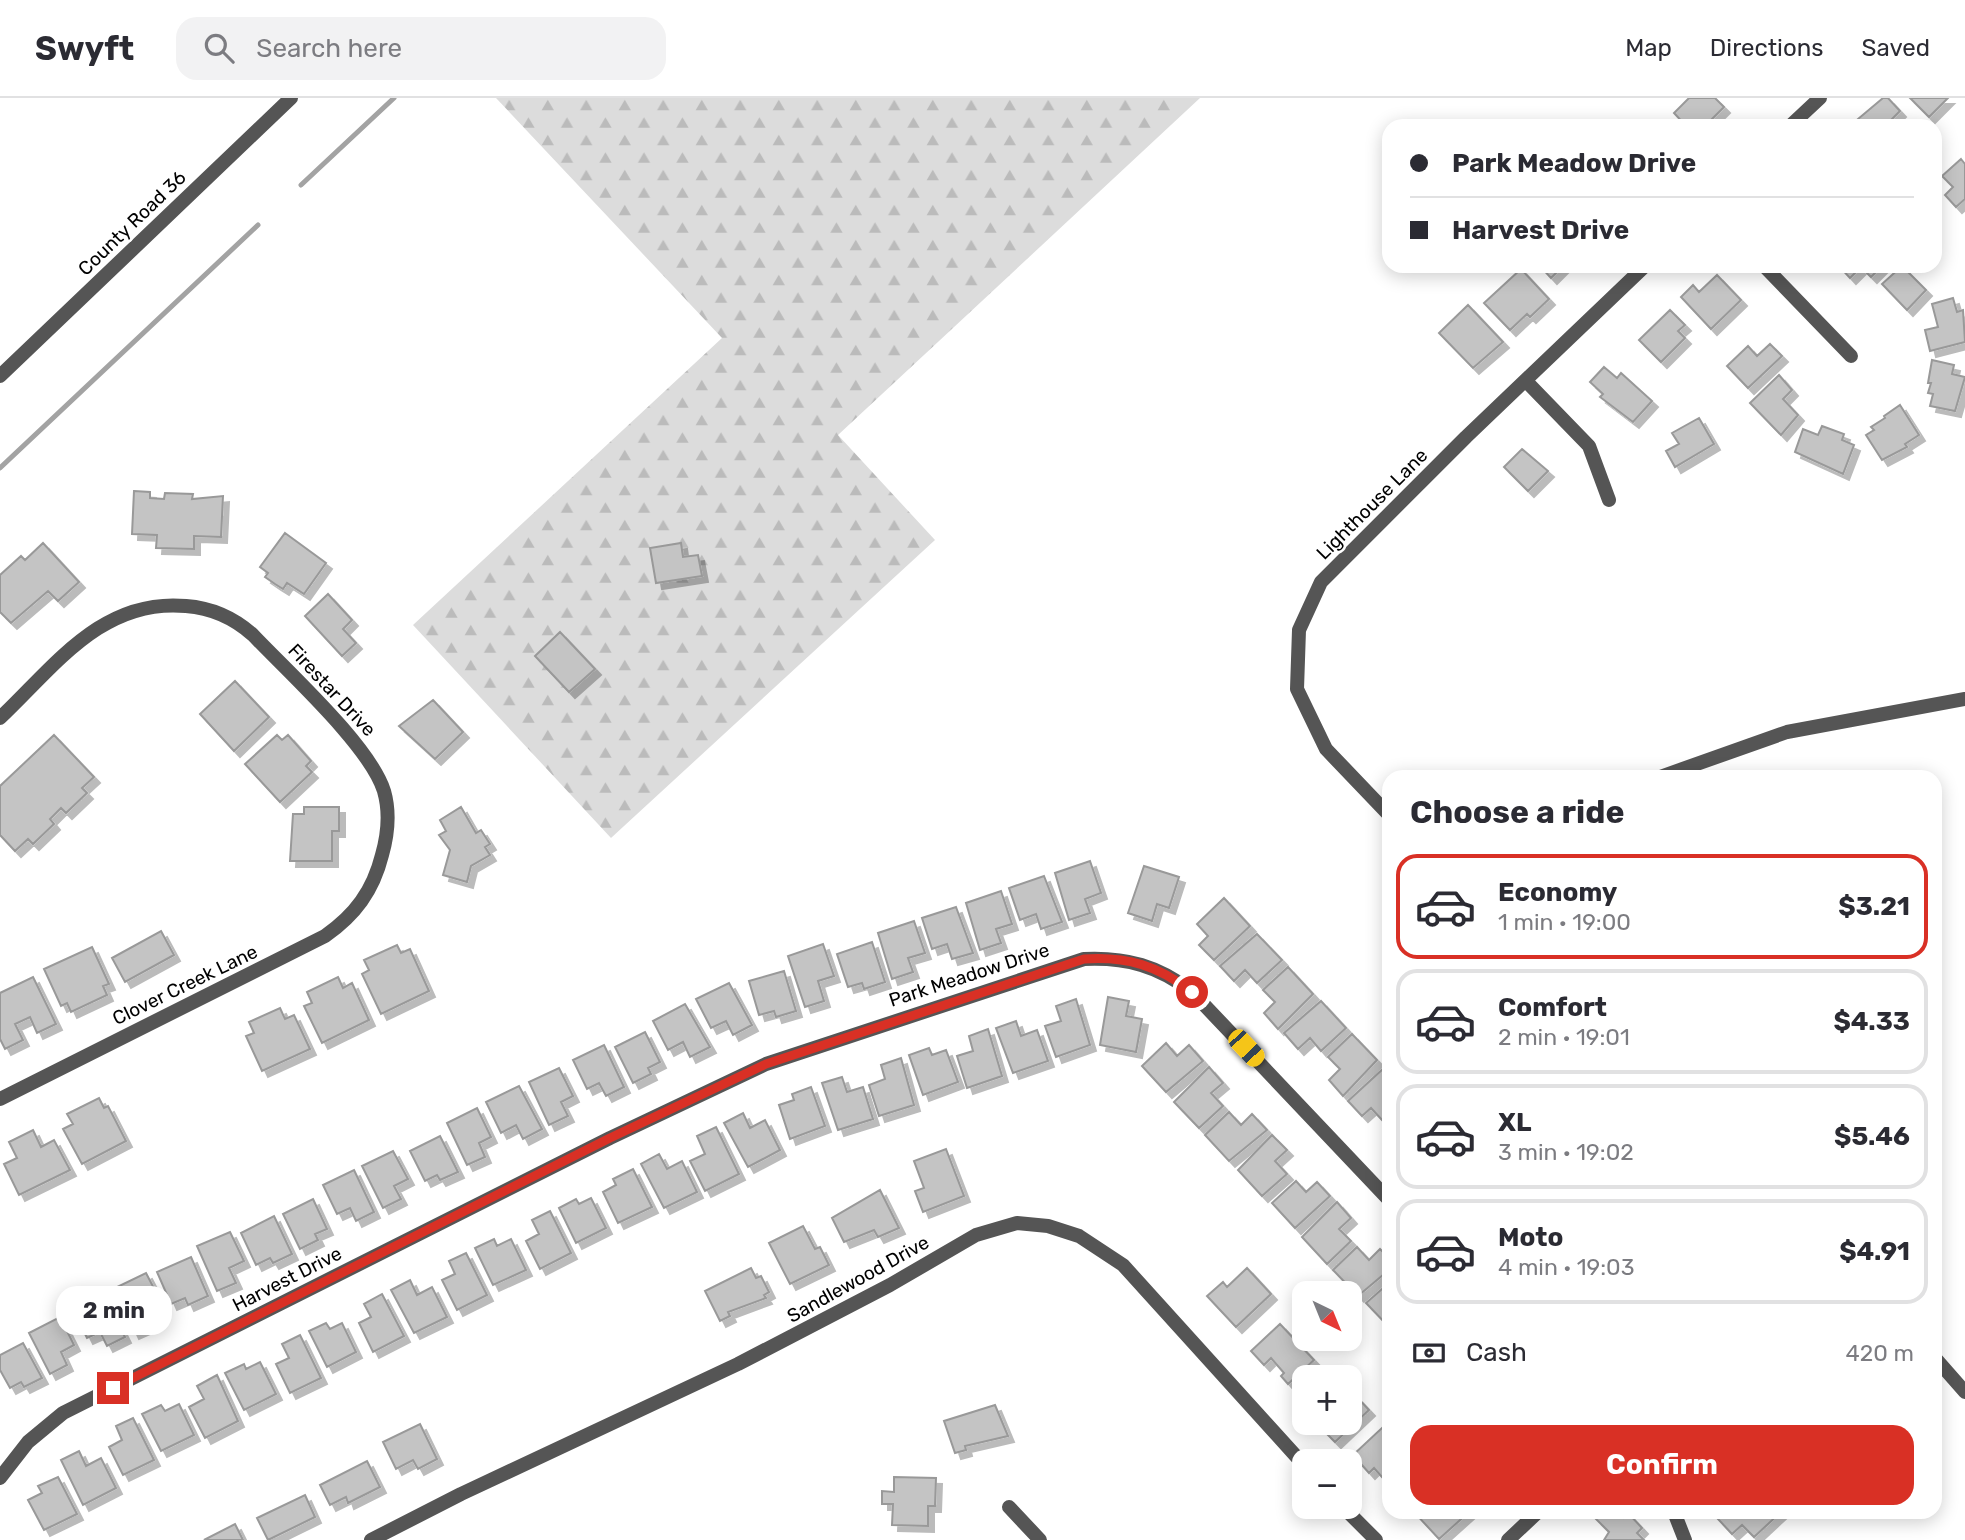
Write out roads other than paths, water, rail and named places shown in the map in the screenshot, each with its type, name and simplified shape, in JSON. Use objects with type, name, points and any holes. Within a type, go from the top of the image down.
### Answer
[{"type":"street","name":"County Road 36","points":[[0,376],[290,98]]},
{"type":"street","points":[[1798,119],[1820,98]]},
{"type":"street","name":"Lighthouse Lane","points":[[1382,808],[1326,749],[1297,689],[1298,630],[1321,582],[1466,437],[1638,273]]},
{"type":"street","points":[[1771,273],[1851,356]]},
{"type":"street","points":[[1526,381],[1589,446],[1609,500]]},
{"type":"street","name":"Firestar Drive","points":[[0,718],[87,636],[125,611],[173,604],[198,607],[238,621],[364,753],[384,792],[388,834],[372,887]]},
{"type":"street","points":[[1680,770],[1787,732],[1965,699]]},
{"type":"street","name":"Clover Creek Lane","points":[[0,1099],[325,936],[346,922],[372,887]]},
{"type":"street","name":"Park Meadow Drive","points":[[610,1138],[766,1064],[1061,964],[1107,958],[1157,968],[1192,992],[1382,1193]]},
{"type":"street","name":"Harvest Drive","points":[[0,1478],[29,1442],[63,1413],[610,1138]]},
{"type":"street","name":"Sandlewood Drive","points":[[371,1540],[461,1494],[738,1364],[879,1291],[976,1235],[1017,1223],[1048,1226],[1079,1236],[1123,1265],[1292,1452]]},
{"type":"street","points":[[1942,1366],[1965,1392]]},
{"type":"street","points":[[1009,1507],[1040,1540]]},
{"type":"street","points":[[1355,1519],[1376,1540]]},
{"type":"street","points":[[1507,1540],[1530,1519]]},
{"type":"street","points":[[1677,1519],[1685,1540]]},
{"type":"waterway","points":[[301,185],[394,98]]},
{"type":"waterway","points":[[0,468],[258,225]]}]
